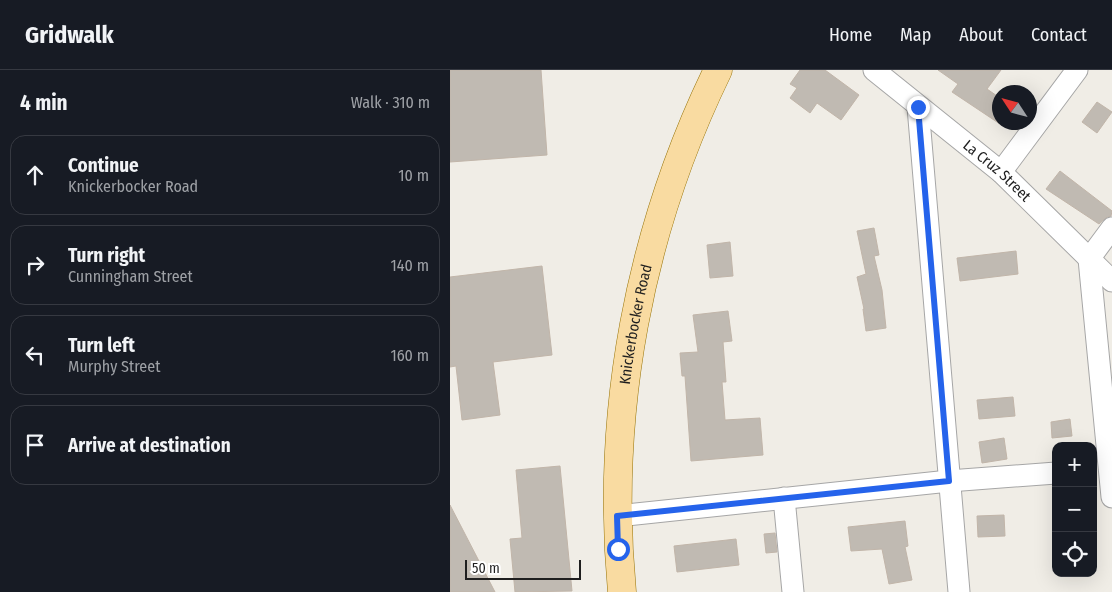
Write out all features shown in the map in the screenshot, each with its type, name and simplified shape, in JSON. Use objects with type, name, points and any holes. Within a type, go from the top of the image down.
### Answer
[{"type":"main road","name":"Knickerbocker Road","points":[[622,592],[617,516],[620,438],[626,370],[643,277],[675,170],[705,96],[718,70]]},
{"type":"street","name":"La Cruz Street","points":[[874,70],[1001,172],[1112,281]]},
{"type":"street","points":[[1001,172],[1077,70]]},
{"type":"street","points":[[918,107],[959,592]]},
{"type":"street","points":[[1112,228],[1089,259],[1105,469],[1112,497]]},
{"type":"street","points":[[617,516],[949,481],[1052,473]]},
{"type":"street","points":[[784,498],[794,592]]},
{"type":"building","points":[[450,70],[541,70],[547,155],[450,162]]},
{"type":"building","points":[[800,70],[825,70],[859,95],[841,120],[817,103],[810,113],[790,98],[797,88],[790,84]]},
{"type":"building","points":[[938,70],[1001,70],[987,89],[992,92],[992,119],[952,92],[958,84]]},
{"type":"building","points":[[1097,102],[1112,112],[1097,133],[1082,122]]},
{"type":"building","points":[[1060,171],[1112,211],[1111,216],[1099,224],[1046,189]]},
{"type":"building","points":[[874,228],[879,255],[874,256],[882,290],[886,328],[866,331],[864,309],[857,277],[866,274],[857,231]]},
{"type":"building","points":[[730,242],[733,276],[710,278],[707,245]]},
{"type":"building","points":[[1016,251],[1018,274],[960,281],[957,258]]},
{"type":"building","points":[[542,266],[552,355],[493,362],[500,415],[462,420],[456,366],[450,367],[450,277]]},
{"type":"building","points":[[728,311],[732,341],[723,342],[726,382],[722,382],[725,420],[760,418],[763,455],[691,461],[685,376],[682,376],[680,353],[698,352],[693,315]]},
{"type":"building","points":[[1013,397],[1015,416],[979,419],[977,400]]},
{"type":"building","points":[[1070,419],[1072,436],[1052,438],[1051,422]]},
{"type":"building","points":[[1004,438],[1007,459],[982,463],[979,442]]},
{"type":"building","points":[[560,466],[572,591],[515,592],[510,539],[522,538],[516,470]]},
{"type":"building","points":[[450,505],[495,592],[450,592]]},
{"type":"building","points":[[1004,515],[1005,536],[978,537],[977,516]]},
{"type":"building","points":[[905,521],[908,546],[905,547],[912,580],[889,584],[882,549],[851,551],[848,527]]},
{"type":"building","points":[[775,533],[777,552],[766,553],[764,534]]},
{"type":"building","points":[[736,539],[739,565],[677,572],[674,546]]},
{"type":"route","points":[[618,549],[617,516],[949,481],[918,107]]}]
